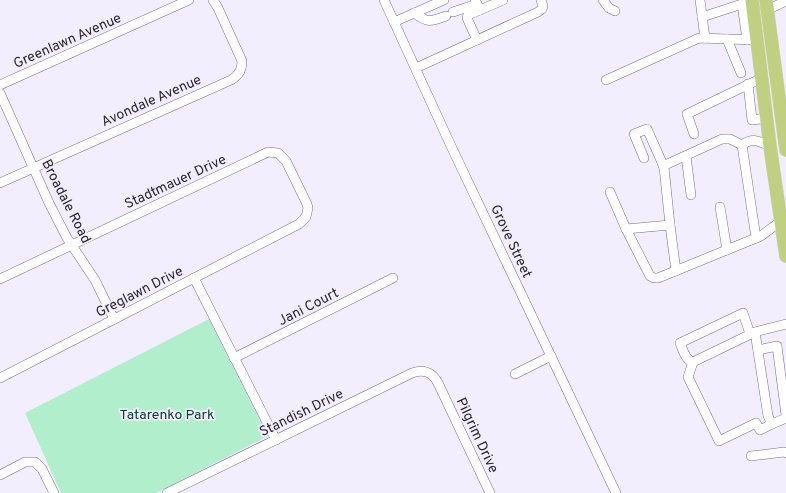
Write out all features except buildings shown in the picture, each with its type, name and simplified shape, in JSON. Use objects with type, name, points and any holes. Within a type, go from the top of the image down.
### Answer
[{"type":"highway","points":[[748,1],[752,40],[762,78],[766,118],[786,256]]},
{"type":"highway","points":[[766,5],[786,150]]},
{"type":"street","name":"Greenlawn Avenue","points":[[0,85],[189,0]]},
{"type":"street","name":"Avondale Avenue","points":[[0,183],[237,76],[241,68],[242,61],[213,0]]},
{"type":"street","name":"Grove Street","points":[[384,0],[550,356],[616,493]]},
{"type":"street","points":[[394,22],[444,0]]},
{"type":"street","points":[[414,13],[428,21],[433,21],[477,5],[503,0]]},
{"type":"street","points":[[416,68],[538,12],[543,6],[541,0]]},
{"type":"street","points":[[603,0],[609,8],[615,12]]},
{"type":"street","points":[[700,0],[705,38]]},
{"type":"street","points":[[702,16],[748,1]]},
{"type":"street","points":[[766,5],[786,1]]},
{"type":"street","points":[[477,5],[467,18],[477,40]]},
{"type":"street","points":[[606,80],[699,38],[752,40]]},
{"type":"street","points":[[727,39],[741,72]]},
{"type":"street","points":[[694,134],[688,114],[762,78]]},
{"type":"street","points":[[748,84],[752,120],[766,118]]},
{"type":"street","name":"Broadale Road","points":[[0,93],[49,203],[72,246],[97,284],[114,319]]},
{"type":"street","points":[[644,158],[634,134],[647,129],[664,166],[676,271]]},
{"type":"street","points":[[664,166],[722,139],[730,139],[742,145]]},
{"type":"street","points":[[742,145],[747,141],[758,140],[770,146]]},
{"type":"street","points":[[742,145],[756,238]]},
{"type":"street","name":"Stadtmauer Drive","points":[[0,279],[268,152],[278,153],[286,161],[307,204],[308,208],[306,217],[291,229]]},
{"type":"street","points":[[686,156],[691,195]]},
{"type":"street","points":[[610,192],[626,229],[650,276],[654,278],[658,278],[676,271],[761,236],[781,221]]},
{"type":"street","points":[[720,206],[727,250]]},
{"type":"street","points":[[626,229],[670,225]]},
{"type":"street","name":"Greglawn Drive","points":[[0,378],[291,229]]},
{"type":"street","points":[[194,278],[276,440]]},
{"type":"street","name":"Jani Court","points":[[234,358],[393,278]]},
{"type":"street","points":[[693,362],[687,359],[680,343],[743,313],[753,333],[758,350],[768,416],[772,424]]},
{"type":"street","points":[[786,324],[753,333],[693,362],[688,377],[719,441],[756,423],[760,430],[786,418]]},
{"type":"street","points":[[758,350],[777,346],[786,414]]},
{"type":"street","points":[[515,374],[550,356]]},
{"type":"street","name":"Standish Drive","points":[[172,492],[412,373],[421,371],[429,373],[434,376],[441,388]]},
{"type":"street","name":"Pilgrim Drive","points":[[441,388],[490,493]]},
{"type":"street","points":[[751,456],[786,453]]},
{"type":"street","points":[[0,475],[30,461],[39,464],[54,493]]},
{"type":"green space","name":"Tatarenko Park","points":[[209,319],[268,436],[156,493],[61,493],[25,413]]}]
